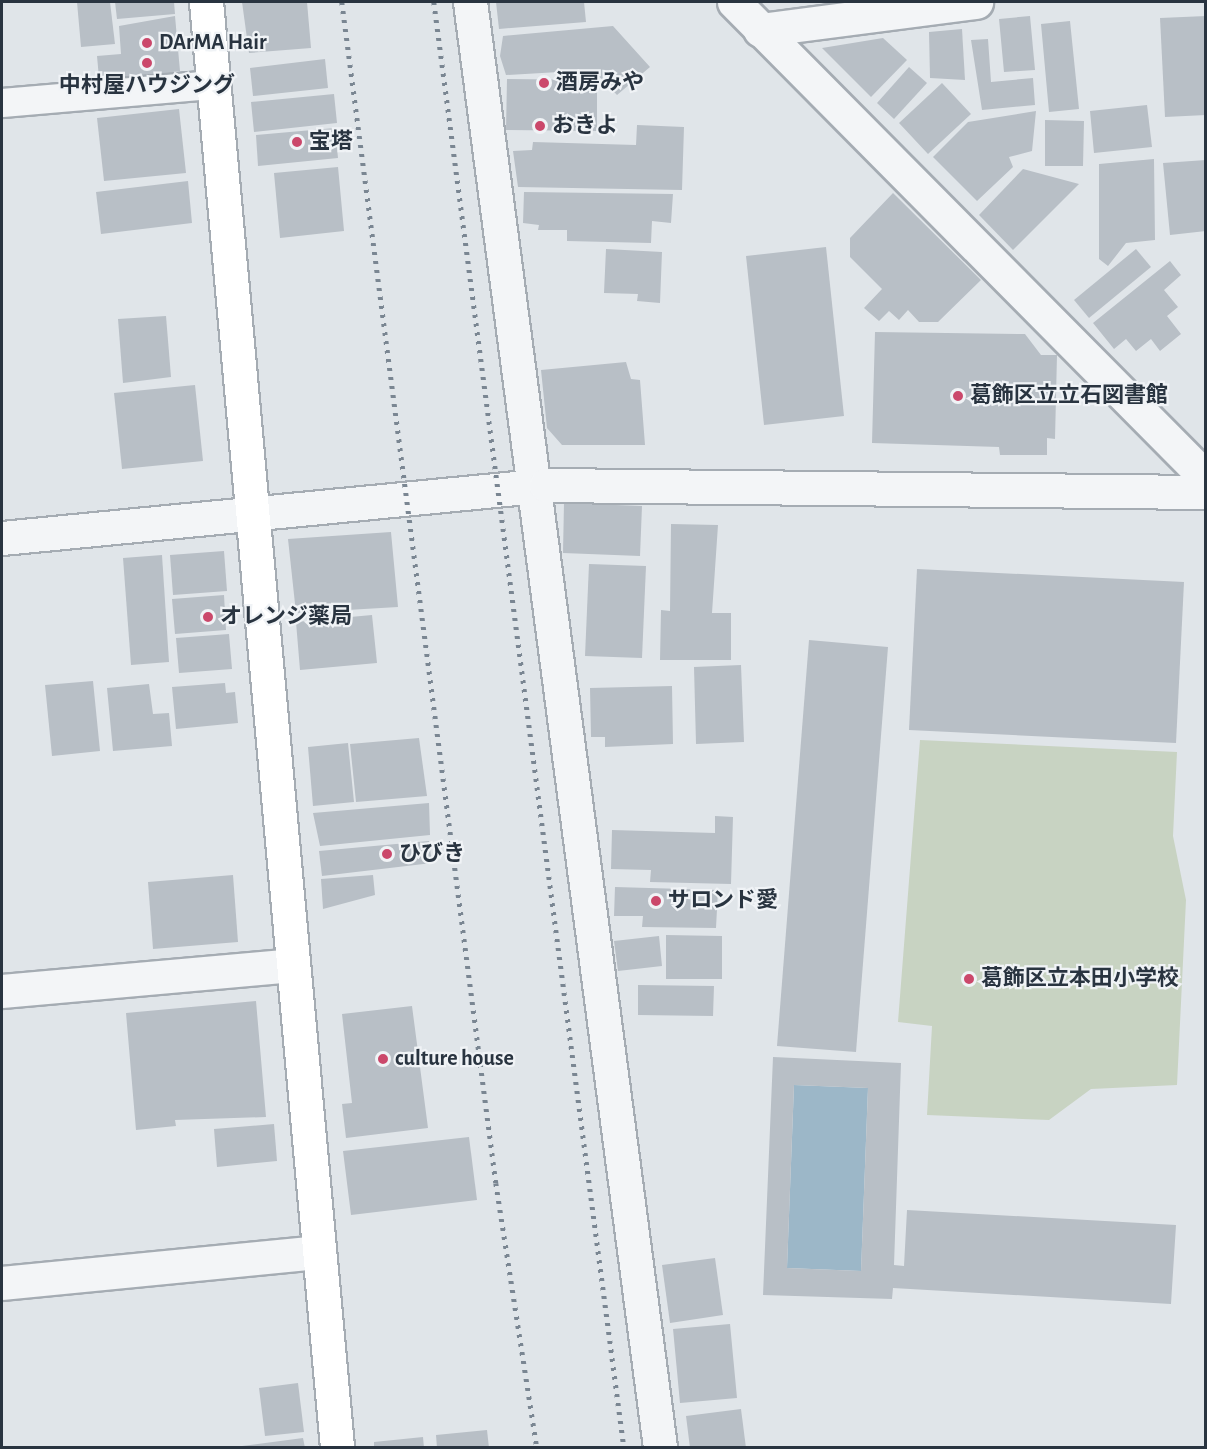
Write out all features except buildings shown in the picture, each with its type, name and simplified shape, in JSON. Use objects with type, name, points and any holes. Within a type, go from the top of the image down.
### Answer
[{"type":"street","points":[[206,2],[211,85],[254,514],[292,965],[337,1448]]},
{"type":"street","points":[[470,2],[660,1448]]},
{"type":"street","points":[[734,2],[1206,478]]},
{"type":"street","points":[[760,30],[976,2]]},
{"type":"street","points":[[2,538],[535,486],[1206,492]]},
{"type":"street","points":[[2,991],[292,965]]},
{"type":"street","points":[[2,1283],[318,1252]]},
{"type":"lane","points":[[2,103],[211,85]]},
{"type":"green space","points":[[920,740],[1177,752],[1173,836],[1186,900],[1177,1085],[1091,1089],[1049,1120],[927,1115],[932,1026],[898,1022]]},
{"type":"water","points":[[794,1085],[868,1088],[861,1271],[787,1268]]},
{"type":"railway","points":[[342,2],[496,1183],[537,1448]]},
{"type":"railway","points":[[434,2],[624,1448]]},
{"type":"place","name":"DArMA Hair","points":[[147,43]]},
{"type":"place","name":"中村屋ハウジング","points":[[147,63]]},
{"type":"place","name":"酒房みや","points":[[544,83]]},
{"type":"place","name":"おきよ","points":[[540,126]]},
{"type":"place","name":"宝塔","points":[[297,142]]},
{"type":"place","name":"葛飾区立立石図書館","points":[[958,396]]},
{"type":"place","name":"オレンジ薬局","points":[[208,617]]},
{"type":"place","name":"ひびき","points":[[387,854]]},
{"type":"place","name":"サロンド愛","points":[[656,901]]},
{"type":"place","name":"葛飾区立本田小学校","points":[[969,979]]},
{"type":"place","name":"culture house","points":[[383,1059]]}]
